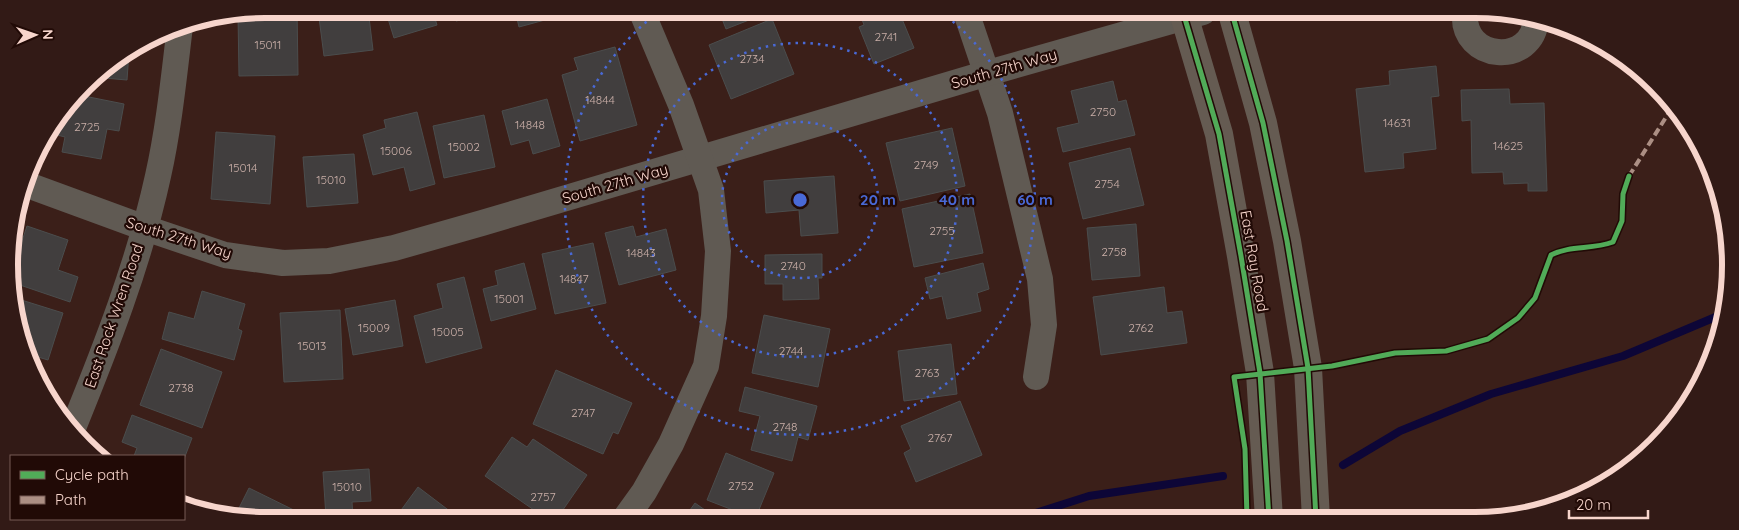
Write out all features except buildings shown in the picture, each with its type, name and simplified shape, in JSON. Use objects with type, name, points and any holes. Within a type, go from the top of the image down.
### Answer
[{"type":"main road","name":"East Ray Road","points":[[1192,18],[1219,134],[1260,373],[1266,446],[1268,507]]},
{"type":"main road","points":[[1233,18],[1264,123],[1287,241],[1308,368],[1316,506]]},
{"type":"street","points":[[630,512],[644,492],[671,444],[706,366],[714,316],[718,251],[711,190],[681,105],[644,18]]},
{"type":"street","points":[[968,18],[1000,113],[1040,279],[1044,325],[1036,377]]},
{"type":"street","name":"South 27th Way","points":[[31,186],[145,228],[225,254],[283,263],[330,261],[394,248],[1180,18]]},
{"type":"street","points":[[1465,18],[1469,35],[1478,45],[1489,51],[1502,53],[1518,48],[1530,39],[1536,26]]},
{"type":"street","name":"East Rock Wren Road","points":[[75,423],[101,359],[145,228],[158,176],[173,88],[179,33]]},
{"type":"waterway","points":[[1343,465],[1400,431],[1491,394],[1623,356],[1716,317]]},
{"type":"waterway","points":[[1039,512],[1089,496],[1223,476]]},
{"type":"marked path","points":[[1629,176],[1669,113]]},
{"type":"cycle path","points":[[1185,18],[1219,134],[1241,256],[1260,373],[1269,512]]},
{"type":"cycle path","points":[[1233,18],[1263,123],[1287,241],[1308,368],[1316,512]]},
{"type":"cycle path","points":[[1247,512],[1245,449],[1234,377],[1332,366],[1395,353],[1446,351],[1488,339],[1518,318],[1535,298],[1551,255],[1566,250],[1613,242],[1622,221],[1623,194],[1629,176]]}]
